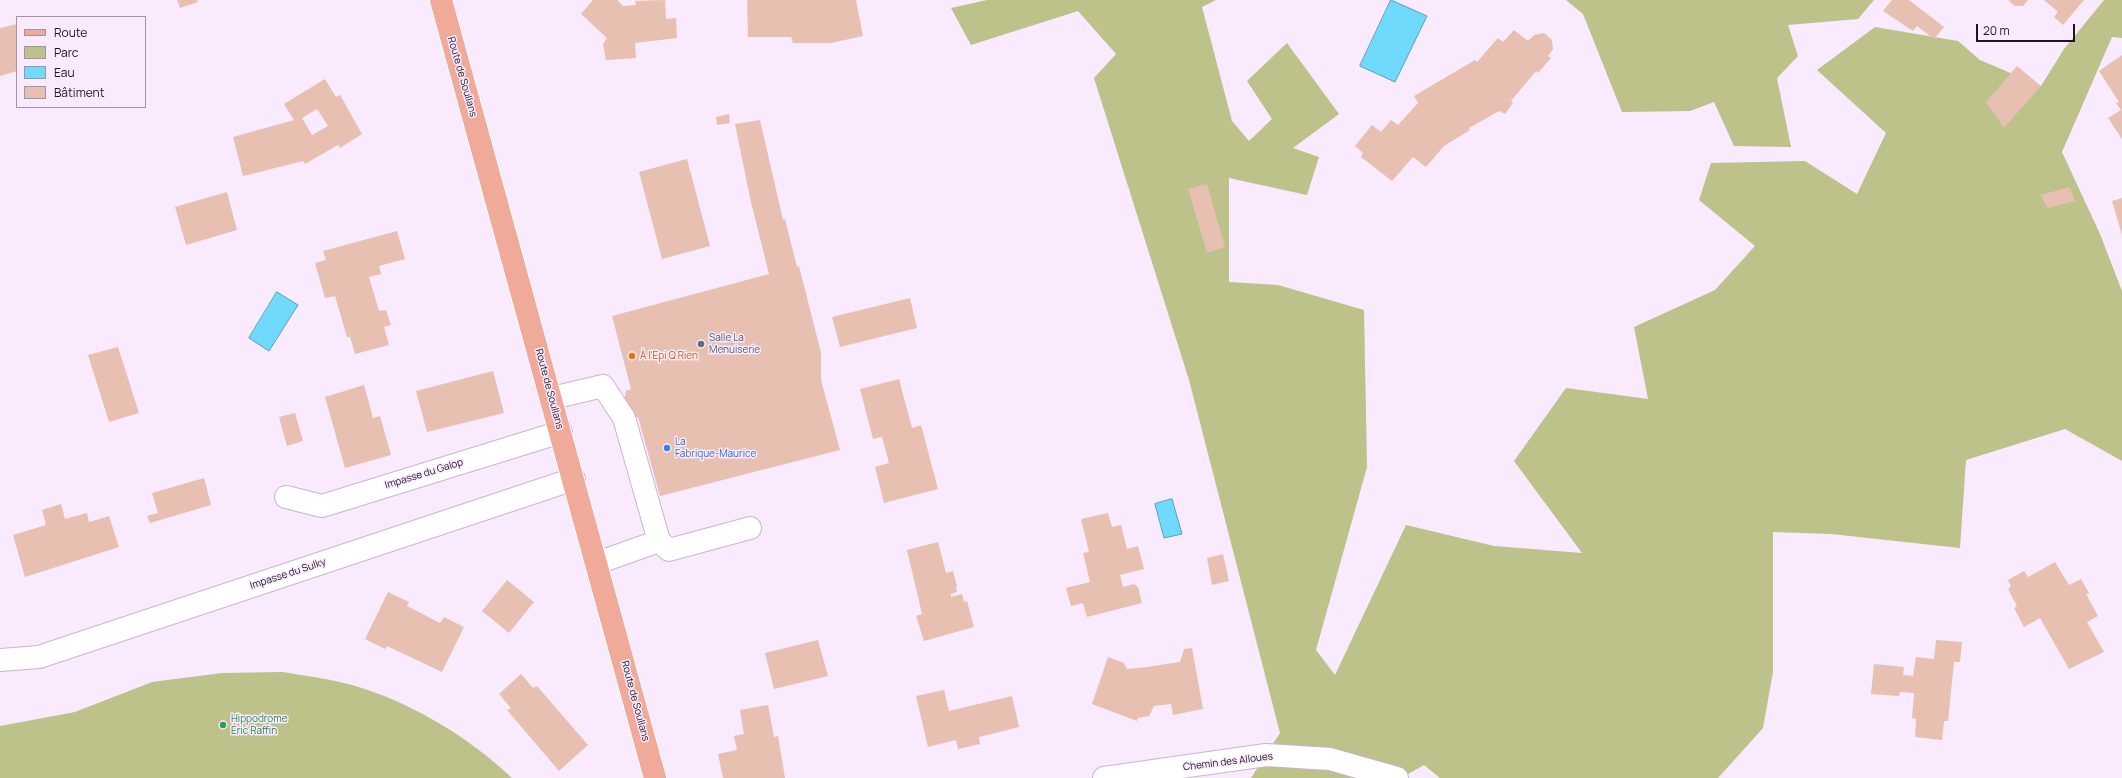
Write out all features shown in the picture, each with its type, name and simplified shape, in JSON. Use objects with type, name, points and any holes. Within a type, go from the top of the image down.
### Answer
[{"type":"main road","name":"Route de Soullans","points":[[441,0],[656,778]]},
{"type":"street","points":[[552,398],[603,386],[624,418],[659,541],[669,550],[750,528]]},
{"type":"street","name":"Impasse du Galop","points":[[286,497],[322,506],[561,432]]},
{"type":"street","name":"Impasse du Sulky","points":[[0,660],[39,657],[574,479]]},
{"type":"street","points":[[597,563],[659,541]]},
{"type":"street","name":"Chemin des Alloues","points":[[1104,778],[1266,755],[1330,759],[1397,778]]},
{"type":"green space","points":[[987,0],[1216,0],[1202,7],[1232,121],[1249,141],[1272,119],[1247,81],[1287,43],[1339,114],[1293,148],[1319,157],[1307,195],[1229,178],[1229,282],[1278,285],[1364,310],[1367,467],[1316,650],[1335,675],[1406,525],[1494,546],[1582,553],[1514,461],[1566,388],[1648,399],[1634,327],[1715,290],[1755,246],[1699,200],[1711,163],[1805,161],[1857,194],[1886,133],[1817,70],[1875,27],[1958,41],[1980,60],[2041,86],[2064,49],[2104,0],[2122,0],[2122,38],[2112,37],[2062,152],[2100,234],[2122,291],[2122,461],[2065,429],[1966,460],[1960,548],[1831,534],[1773,532],[1773,672],[1763,728],[1718,778],[1440,778],[1424,765],[1401,778],[1251,778],[1280,733],[1189,380],[1094,78],[1116,54],[1078,11],[971,45],[951,8]]},
{"type":"green space","points":[[1566,0],[1874,0],[1858,19],[1788,25],[1798,56],[1777,78],[1791,147],[1734,146],[1714,102],[1690,111],[1622,112],[1583,14]]},
{"type":"green space","name":"Hippodrome Éric Raffin","points":[[283,672],[327,679],[352,685],[395,701],[437,722],[458,735],[477,748],[512,778],[0,778],[0,726],[75,712],[152,682],[222,673]]},
{"type":"water","points":[[1391,0],[1427,16],[1395,82],[1360,66]]},
{"type":"water","points":[[277,292],[298,305],[269,351],[249,338]]},
{"type":"water","points":[[1172,499],[1182,534],[1164,538],[1155,504]]},
{"type":"building","points":[[177,0],[197,0],[198,2],[180,8]]},
{"type":"building","points":[[593,0],[617,0],[623,6],[636,5],[635,1],[665,0],[666,19],[676,18],[677,38],[635,43],[636,58],[606,60],[603,44],[607,38],[581,14]]},
{"type":"building","points":[[747,0],[856,0],[863,36],[831,43],[793,43],[791,37],[748,37]]},
{"type":"building","points":[[1892,0],[1909,0],[1944,27],[1934,39],[1917,26],[1913,31],[1883,11]]},
{"type":"building","points":[[2008,0],[2028,0],[2023,6],[2015,6]]},
{"type":"building","points":[[2044,0],[2084,0],[2063,25],[2054,17],[2058,12]]},
{"type":"building","points":[[16,24],[16,71],[0,76],[0,28]]},
{"type":"building","points":[[1514,30],[1528,41],[1534,35],[1544,33],[1552,40],[1553,49],[1548,56],[1551,58],[1538,73],[1536,71],[1511,101],[1513,103],[1505,114],[1499,111],[1469,128],[1470,130],[1444,146],[1426,167],[1413,157],[1392,181],[1361,157],[1363,153],[1355,146],[1372,125],[1381,132],[1391,120],[1398,125],[1418,103],[1414,96],[1475,60],[1477,62],[1498,38],[1503,42]]},
{"type":"building","points":[[2122,55],[2122,139],[2108,118],[2121,110],[2116,103],[2119,102],[2099,71]]},
{"type":"building","points":[[2017,66],[2041,86],[2004,128],[1986,102]]},
{"type":"building","points":[[325,79],[336,97],[340,95],[362,134],[340,148],[338,145],[305,164],[303,161],[243,176],[233,137],[294,120],[284,104]],"holes":[[[317,109],[328,126],[312,135],[302,118]]]},
{"type":"building","points":[[729,114],[730,123],[717,125],[716,117]]},
{"type":"building","points":[[760,120],[783,220],[785,219],[797,267],[799,266],[821,353],[821,380],[840,450],[660,496],[638,417],[634,417],[623,406],[626,391],[631,389],[612,316],[769,274],[750,198],[735,124]]},
{"type":"building","points":[[687,159],[710,246],[662,259],[639,172]]},
{"type":"building","points":[[1207,184],[1225,247],[1207,253],[1188,189]]},
{"type":"building","points":[[2070,187],[2075,201],[2048,208],[2040,195]]},
{"type":"building","points":[[227,192],[237,230],[186,245],[175,207]]},
{"type":"building","points":[[2122,198],[2122,235],[2112,201]]},
{"type":"building","points":[[397,231],[405,259],[379,266],[381,274],[369,277],[379,311],[386,310],[391,325],[384,327],[389,345],[355,354],[350,337],[347,337],[335,296],[325,298],[315,263],[326,260],[323,251]]},
{"type":"building","points":[[910,298],[917,328],[840,347],[832,317]]},
{"type":"building","points":[[118,347],[139,413],[109,422],[88,355]]},
{"type":"building","points":[[493,371],[504,413],[427,432],[416,391]]},
{"type":"building","points":[[899,379],[912,428],[921,425],[938,489],[884,503],[875,467],[889,463],[882,437],[873,439],[860,389]]},
{"type":"building","points":[[364,385],[373,418],[380,416],[391,455],[345,468],[325,397]]},
{"type":"building","points":[[295,413],[303,441],[287,446],[279,417]]},
{"type":"building","points":[[204,478],[211,505],[150,523],[147,516],[158,513],[152,493]]},
{"type":"building","points":[[61,504],[65,519],[87,513],[89,522],[109,516],[119,547],[25,577],[13,535],[46,525],[42,510]]},
{"type":"building","points":[[1108,513],[1112,527],[1121,525],[1127,549],[1138,546],[1144,569],[1120,575],[1123,587],[1134,584],[1138,587],[1142,603],[1087,617],[1083,603],[1071,606],[1066,588],[1090,582],[1083,553],[1089,552],[1081,519]]},
{"type":"building","points":[[938,542],[946,573],[953,571],[957,586],[957,592],[951,594],[951,597],[962,594],[964,602],[967,601],[974,627],[924,641],[916,616],[922,614],[907,550]]},
{"type":"building","points":[[1223,554],[1229,581],[1212,585],[1207,558]]},
{"type":"building","points":[[2055,562],[2069,585],[2081,579],[2089,593],[2086,594],[2098,616],[2087,622],[2104,652],[2069,669],[2040,618],[2024,627],[2014,608],[2017,606],[2008,589],[2011,586],[2008,580],[2024,571],[2028,577]]},
{"type":"building","points":[[507,580],[534,602],[509,633],[482,611]]},
{"type":"building","points":[[388,592],[409,602],[407,606],[440,623],[444,617],[464,627],[442,672],[387,646],[385,649],[365,639]]},
{"type":"building","points":[[818,640],[828,676],[774,689],[765,653]]},
{"type":"building","points":[[1936,640],[1962,642],[1960,662],[1954,662],[1948,721],[1944,721],[1942,740],[1915,737],[1916,719],[1912,718],[1914,693],[1900,692],[1899,696],[1871,694],[1874,664],[1904,667],[1903,675],[1913,676],[1916,657],[1934,659]]},
{"type":"building","points":[[1192,648],[1203,709],[1173,715],[1171,704],[1154,706],[1149,716],[1138,718],[1137,721],[1092,704],[1108,657],[1124,663],[1127,669],[1147,667],[1180,662],[1184,649]]},
{"type":"building","points":[[521,674],[533,688],[537,686],[588,745],[559,771],[507,710],[511,708],[499,694]]},
{"type":"building","points":[[944,690],[949,711],[1012,696],[1019,727],[979,737],[980,744],[958,749],[956,740],[928,747],[916,696]]},
{"type":"building","points":[[768,705],[774,737],[778,736],[785,778],[723,778],[718,754],[737,750],[734,736],[744,734],[740,710]]},
{"type":"place","name":"Salle La Menuiserie","points":[[701,344]]},
{"type":"place","name":"À l'Epi Q Rien","points":[[632,356]]},
{"type":"place","name":"La Fabrique-Maurice","points":[[667,448]]},
{"type":"place","name":"Hippodrome Éric Raffin","points":[[223,725]]}]
